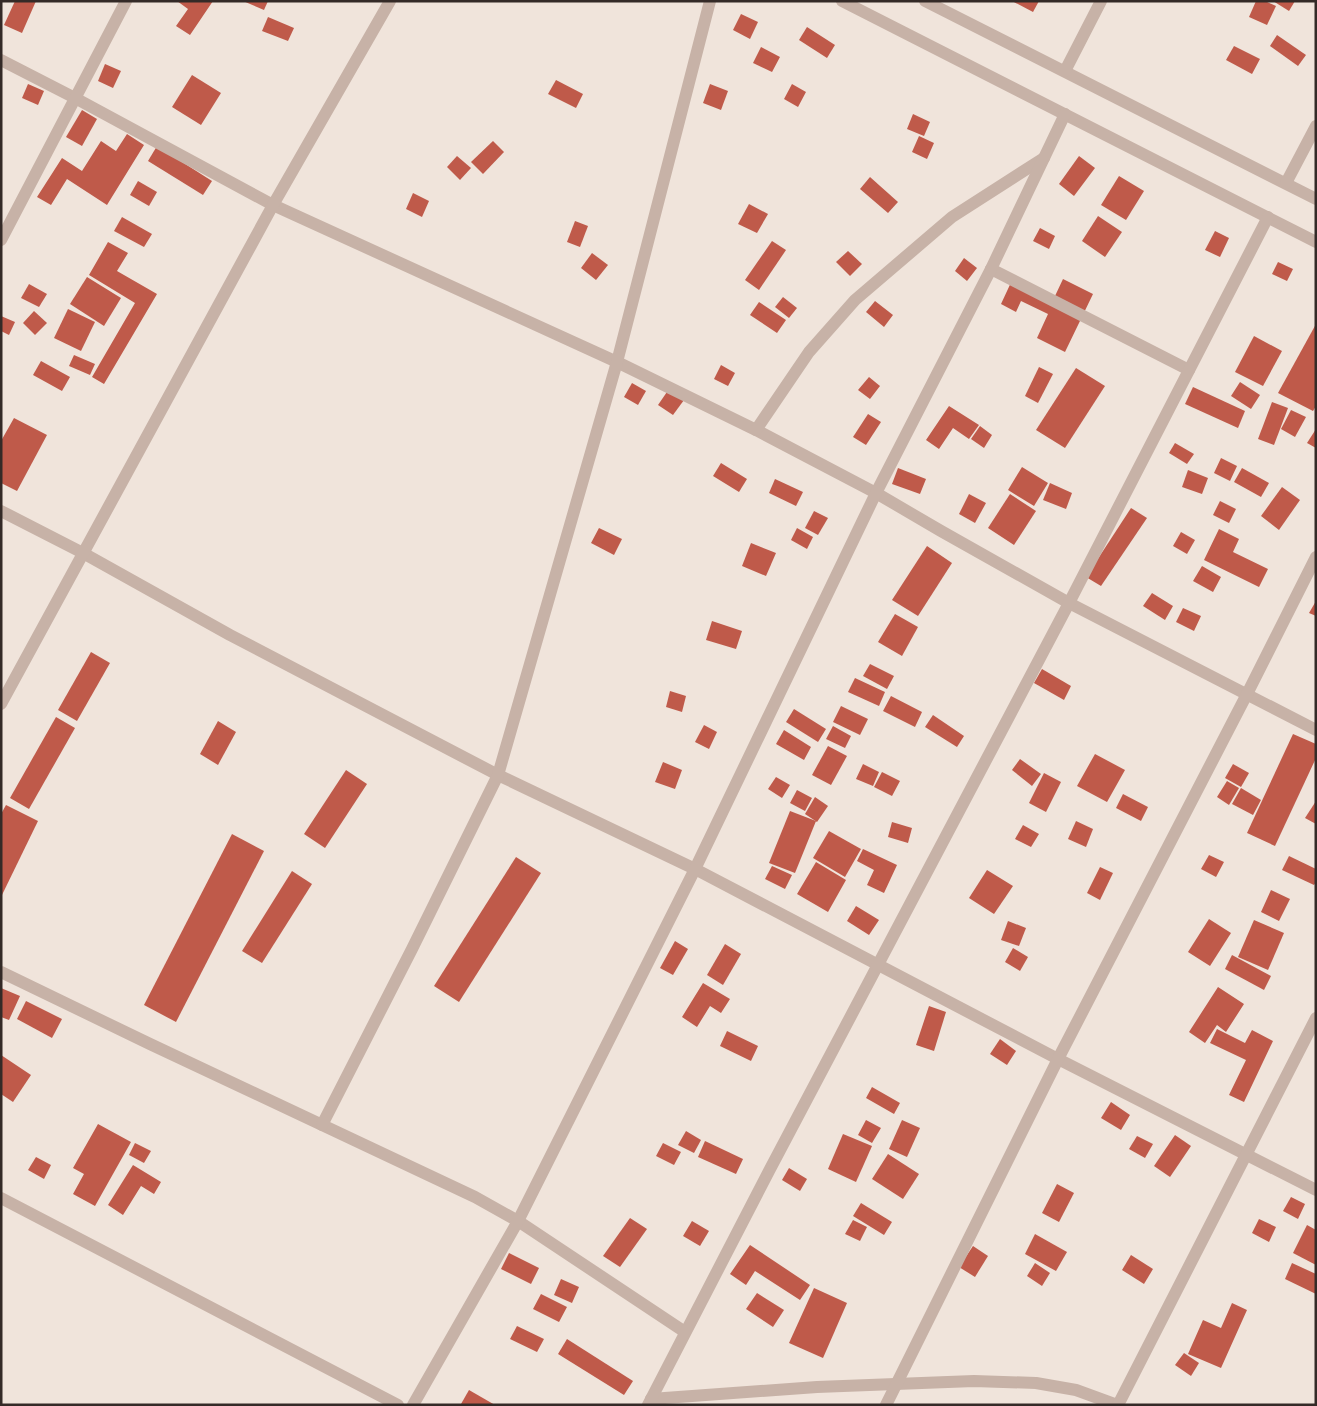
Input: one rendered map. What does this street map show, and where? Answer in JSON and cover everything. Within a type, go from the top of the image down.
[{"type":"street","points":[[1,240],[126,1]]},
{"type":"street","points":[[1,704],[273,205],[390,1]]},
{"type":"street","points":[[322,1125],[498,775],[617,362],[710,1]]},
{"type":"street","points":[[842,1],[1316,242]]},
{"type":"street","points":[[925,1],[1316,199]]},
{"type":"street","points":[[1065,71],[1100,1]]},
{"type":"street","points":[[1,60],[273,205],[617,362],[756,430],[876,493],[1069,603],[1316,730]]},
{"type":"street","points":[[413,1405],[518,1221],[695,869],[876,493],[990,269],[1065,114]]},
{"type":"street","points":[[1286,183],[1316,126]]},
{"type":"street","points":[[756,430],[808,352],[855,300],[952,217],[1044,158]]},
{"type":"street","points":[[649,1402],[1069,603],[1268,217]]},
{"type":"street","points":[[990,269],[1189,370]]},
{"type":"street","points":[[1,512],[83,553],[230,634],[498,775],[695,869],[1058,1059],[1316,1190]]},
{"type":"street","points":[[886,1405],[1058,1059],[1316,557]]},
{"type":"street","points":[[1,972],[475,1196],[518,1221],[685,1332]]},
{"type":"street","points":[[649,1402],[808,1388],[974,1381],[1036,1383],[1076,1390],[1118,1405],[1316,1018]]},
{"type":"street","points":[[1,1198],[398,1405]]},
{"type":"building","points":[[15,1],[36,1],[22,33],[4,25]]},
{"type":"building","points":[[177,1],[213,1],[190,35],[176,26],[188,9]]},
{"type":"building","points":[[243,1],[268,1],[264,10]]},
{"type":"building","points":[[1012,1],[1039,1],[1033,12]]},
{"type":"building","points":[[1256,1],[1265,1],[1276,6],[1267,25],[1249,17]]},
{"type":"building","points":[[1273,1],[1295,1],[1289,11]]},
{"type":"building","points":[[741,14],[758,22],[750,39],[733,30]]},
{"type":"building","points":[[268,17],[294,28],[288,41],[262,31]]},
{"type":"building","points":[[807,27],[835,45],[827,58],[799,40]]},
{"type":"building","points":[[1277,35],[1306,55],[1298,66],[1270,46]]},
{"type":"building","points":[[1234,46],[1260,59],[1252,74],[1226,60]]},
{"type":"building","points":[[761,47],[780,57],[772,72],[753,63]]},
{"type":"building","points":[[105,64],[121,71],[113,88],[98,81]]},
{"type":"building","points":[[192,75],[221,93],[201,125],[172,107]]},
{"type":"building","points":[[556,80],[583,94],[576,108],[548,94]]},
{"type":"building","points":[[28,84],[44,91],[38,105],[22,98]]},
{"type":"building","points":[[710,84],[728,91],[721,110],[703,103]]},
{"type":"building","points":[[792,84],[806,92],[798,107],[784,99]]},
{"type":"building","points":[[82,110],[97,119],[82,146],[66,137]]},
{"type":"building","points":[[913,114],[930,122],[924,136],[907,129]]},
{"type":"building","points":[[127,134],[144,145],[107,205],[67,179],[51,205],[37,197],[62,158],[82,171],[101,141],[116,151]]},
{"type":"building","points":[[919,136],[934,143],[927,159],[912,152]]},
{"type":"building","points":[[493,141],[504,152],[483,174],[471,162]]},
{"type":"building","points":[[157,146],[212,181],[203,195],[148,161]]},
{"type":"building","points":[[457,156],[471,168],[460,180],[447,167]]},
{"type":"building","points":[[1079,156],[1095,168],[1074,196],[1059,184]]},
{"type":"building","points":[[1119,176],[1144,191],[1126,220],[1101,205]]},
{"type":"building","points":[[870,177],[898,202],[888,213],[860,189]]},
{"type":"building","points":[[138,181],[157,192],[149,206],[130,195]]},
{"type":"building","points":[[413,193],[429,201],[422,217],[406,209]]},
{"type":"building","points":[[749,204],[768,214],[757,233],[738,224]]},
{"type":"building","points":[[1098,216],[1122,232],[1105,257],[1082,241]]},
{"type":"building","points":[[122,217],[152,234],[144,247],[114,231]]},
{"type":"building","points":[[575,221],[588,226],[580,247],[567,242]]},
{"type":"building","points":[[1040,228],[1055,236],[1049,249],[1033,241]]},
{"type":"building","points":[[1215,231],[1229,238],[1220,257],[1205,250]]},
{"type":"building","points":[[772,241],[786,250],[759,290],[745,280]]},
{"type":"building","points":[[108,242],[128,253],[117,271],[157,294],[104,384],[92,377],[135,303],[89,275]]},
{"type":"building","points":[[848,251],[862,264],[850,276],[836,262]]},
{"type":"building","points":[[592,253],[608,265],[596,280],[581,268]]},
{"type":"building","points":[[964,258],[977,268],[967,281],[955,271]]},
{"type":"building","points":[[1278,262],[1293,269],[1287,281],[1272,274]]},
{"type":"building","points":[[1014,276],[1055,296],[1063,279],[1093,294],[1065,352],[1037,338],[1048,314],[1021,301],[1016,312],[1001,304]]},
{"type":"building","points":[[87,277],[121,298],[104,326],[70,304]]},
{"type":"building","points":[[29,284],[47,294],[39,307],[21,298]]},
{"type":"building","points":[[783,297],[797,308],[789,318],[775,307]]},
{"type":"building","points":[[875,301],[893,315],[884,327],[866,312]]},
{"type":"building","points":[[759,302],[786,320],[777,333],[750,315]]},
{"type":"building","points":[[68,309],[95,322],[81,351],[54,338]]},
{"type":"building","points":[[34,311],[47,323],[35,335],[23,323]]},
{"type":"building","points":[[1,316],[15,322],[9,335],[1,331]]},
{"type":"building","points":[[1316,324],[1316,406],[1313,411],[1278,393]]},
{"type":"building","points":[[1254,336],[1282,351],[1263,386],[1235,372]]},
{"type":"building","points":[[74,355],[95,364],[90,375],[69,366]]},
{"type":"building","points":[[41,361],[70,377],[62,391],[33,375]]},
{"type":"building","points":[[721,365],[735,373],[728,386],[714,379]]},
{"type":"building","points":[[1039,367],[1053,374],[1038,403],[1025,396]]},
{"type":"building","points":[[1076,368],[1105,386],[1065,448],[1036,430]]},
{"type":"building","points":[[869,377],[880,386],[870,399],[858,390]]},
{"type":"building","points":[[1240,382],[1260,395],[1251,409],[1231,396]]},
{"type":"building","points":[[632,383],[646,391],[638,405],[624,397]]},
{"type":"building","points":[[1193,387],[1245,411],[1238,428],[1185,404]]},
{"type":"building","points":[[669,389],[684,400],[673,415],[658,405]]},
{"type":"building","points":[[1272,402],[1288,408],[1274,445],[1258,439]]},
{"type":"building","points":[[949,406],[979,425],[969,439],[953,428],[939,449],[926,440]]},
{"type":"building","points":[[1291,410],[1306,417],[1295,437],[1281,429]]},
{"type":"building","points":[[868,414],[881,422],[866,445],[853,437]]},
{"type":"building","points":[[14,418],[47,435],[17,491],[1,483],[1,441]]},
{"type":"building","points":[[980,426],[992,435],[984,448],[971,439]]},
{"type":"building","points":[[1316,429],[1316,448],[1307,443]]},
{"type":"building","points":[[1175,443],[1194,454],[1187,464],[1169,453]]},
{"type":"building","points":[[1221,458],[1237,466],[1230,481],[1214,473]]},
{"type":"building","points":[[721,463],[747,479],[739,492],[713,476]]},
{"type":"building","points":[[1022,467],[1048,483],[1034,506],[1008,490]]},
{"type":"building","points":[[898,468],[926,479],[920,494],[892,484]]},
{"type":"building","points":[[1242,468],[1269,483],[1261,497],[1234,482]]},
{"type":"building","points":[[1188,470],[1208,478],[1202,494],[1182,487]]},
{"type":"building","points":[[775,479],[803,492],[796,506],[769,493]]},
{"type":"building","points":[[1050,483],[1072,493],[1066,509],[1043,500]]},
{"type":"building","points":[[1282,487],[1300,500],[1279,530],[1261,516]]},
{"type":"building","points":[[969,494],[986,503],[975,523],[959,514]]},
{"type":"building","points":[[1010,494],[1036,511],[1014,545],[988,528]]},
{"type":"building","points":[[1220,501],[1236,509],[1229,523],[1213,515]]},
{"type":"building","points":[[1131,508],[1147,518],[1101,586],[1086,577]]},
{"type":"building","points":[[814,511],[828,518],[818,535],[805,528]]},
{"type":"building","points":[[599,528],[622,539],[614,555],[591,543]]},
{"type":"building","points":[[797,528],[813,537],[807,549],[791,540]]},
{"type":"building","points":[[1219,529],[1239,539],[1233,552],[1268,569],[1259,587],[1204,560]]},
{"type":"building","points":[[1181,532],[1195,540],[1187,554],[1173,546]]},
{"type":"building","points":[[751,543],[776,553],[766,576],[742,566]]},
{"type":"building","points":[[927,546],[952,563],[918,616],[892,600]]},
{"type":"building","points":[[1202,566],[1221,577],[1213,592],[1193,581]]},
{"type":"building","points":[[1152,593],[1173,606],[1165,620],[1143,606]]},
{"type":"building","points":[[1316,601],[1316,616],[1309,613]]},
{"type":"building","points":[[1183,608],[1201,616],[1194,631],[1176,622]]},
{"type":"building","points":[[895,614],[918,627],[902,656],[878,642]]},
{"type":"building","points":[[712,621],[742,631],[736,649],[706,640]]},
{"type":"building","points":[[91,652],[110,663],[77,721],[58,710]]},
{"type":"building","points":[[870,664],[894,676],[887,689],[863,676]]},
{"type":"building","points":[[1042,669],[1071,686],[1064,700],[1034,683]]},
{"type":"building","points":[[855,678],[885,692],[879,706],[848,692]]},
{"type":"building","points":[[670,691],[686,696],[682,712],[666,707]]},
{"type":"building","points":[[891,696],[922,712],[915,727],[883,711]]},
{"type":"building","points":[[841,706],[868,719],[860,735],[833,722]]},
{"type":"building","points":[[794,709],[826,729],[818,742],[786,722]]},
{"type":"building","points":[[933,715],[964,736],[957,747],[925,727]]},
{"type":"building","points":[[56,717],[75,728],[29,809],[10,798]]},
{"type":"building","points":[[218,721],[236,732],[218,765],[200,754]]},
{"type":"building","points":[[704,725],[717,732],[709,749],[695,742]]},
{"type":"building","points":[[833,726],[851,736],[845,748],[826,739]]},
{"type":"building","points":[[784,730],[811,747],[804,760],[776,744]]},
{"type":"building","points":[[1293,734],[1316,744],[1316,758],[1275,846],[1247,833]]},
{"type":"building","points":[[828,746],[847,756],[831,785],[812,775]]},
{"type":"building","points":[[1095,754],[1125,770],[1107,802],[1077,786]]},
{"type":"building","points":[[1020,759],[1041,774],[1032,786],[1012,770]]},
{"type":"building","points":[[663,762],[682,770],[675,789],[655,782]]},
{"type":"building","points":[[863,764],[879,772],[873,786],[856,779]]},
{"type":"building","points":[[1233,764],[1249,773],[1241,787],[1225,778]]},
{"type":"building","points":[[346,770],[367,784],[325,848],[304,834]]},
{"type":"building","points":[[882,772],[900,781],[892,796],[874,787]]},
{"type":"building","points":[[1044,773],[1061,782],[1046,812],[1029,803]]},
{"type":"building","points":[[776,777],[790,785],[782,798],[768,789]]},
{"type":"building","points":[[1227,781],[1239,788],[1229,805],[1217,797]]},
{"type":"building","points":[[1241,788],[1261,800],[1253,815],[1232,804]]},
{"type":"building","points":[[797,790],[812,798],[805,811],[790,803]]},
{"type":"building","points":[[1123,794],[1148,807],[1141,821],[1116,808]]},
{"type":"building","points":[[815,797],[828,806],[817,822],[805,814]]},
{"type":"building","points":[[1316,801],[1316,824],[1305,818]]},
{"type":"building","points":[[6,805],[38,821],[1,897],[1,814]]},
{"type":"building","points":[[790,811],[816,821],[795,873],[769,863]]},
{"type":"building","points":[[1076,821],[1093,829],[1086,847],[1068,839]]},
{"type":"building","points":[[892,822],[912,828],[908,843],[888,837]]},
{"type":"building","points":[[1023,825],[1039,834],[1031,847],[1015,839]]},
{"type":"building","points":[[829,831],[861,849],[845,877],[813,858]]},
{"type":"building","points":[[232,834],[264,851],[176,1022],[144,1005]]},
{"type":"building","points":[[863,849],[897,865],[884,893],[867,885],[874,870],[857,861]]},
{"type":"building","points":[[1209,855],[1224,862],[1216,877],[1201,869]]},
{"type":"building","points":[[1289,856],[1316,869],[1316,882],[1314,885],[1282,870]]},
{"type":"building","points":[[516,857],[541,873],[459,1002],[434,986]]},
{"type":"building","points":[[816,862],[846,880],[828,912],[797,894]]},
{"type":"building","points":[[772,866],[792,875],[785,889],[765,879]]},
{"type":"building","points":[[1100,867],[1113,873],[1100,900],[1087,893]]},
{"type":"building","points":[[987,870],[1013,886],[994,914],[969,898]]},
{"type":"building","points":[[292,871],[312,884],[262,963],[242,951]]},
{"type":"building","points":[[1271,890],[1290,899],[1279,921],[1261,912]]},
{"type":"building","points":[[856,906],[879,920],[869,935],[847,921]]},
{"type":"building","points":[[1209,919],[1231,933],[1210,966],[1188,952]]},
{"type":"building","points":[[1254,920],[1284,933],[1268,970],[1238,957]]},
{"type":"building","points":[[1008,921],[1026,928],[1019,946],[1001,940]]},
{"type":"building","points":[[675,941],[688,949],[673,975],[660,968]]},
{"type":"building","points":[[725,944],[741,954],[723,985],[707,975]]},
{"type":"building","points":[[1013,948],[1028,957],[1020,971],[1005,962]]},
{"type":"building","points":[[1232,955],[1271,976],[1264,990],[1225,969]]},
{"type":"building","points":[[703,983],[730,999],[721,1013],[710,1006],[697,1027],[682,1017]]},
{"type":"building","points":[[1218,987],[1244,1004],[1226,1032],[1217,1025],[1205,1043],[1189,1032]]},
{"type":"building","points":[[1,988],[20,996],[9,1020],[1,1017]]},
{"type":"building","points":[[26,1001],[62,1019],[52,1038],[17,1019]]},
{"type":"building","points":[[929,1006],[946,1012],[934,1051],[916,1045]]},
{"type":"building","points":[[1217,1029],[1245,1043],[1252,1030],[1273,1041],[1244,1102],[1229,1095],[1246,1060],[1210,1043]]},
{"type":"building","points":[[727,1031],[758,1046],[751,1061],[720,1046]]},
{"type":"building","points":[[1000,1039],[1016,1051],[1007,1065],[990,1054]]},
{"type":"building","points":[[1,1055],[31,1075],[13,1102],[1,1094]]},
{"type":"building","points":[[872,1087],[900,1103],[894,1114],[866,1098]]},
{"type":"building","points":[[1111,1102],[1130,1115],[1121,1130],[1101,1118]]},
{"type":"building","points":[[866,1120],[881,1128],[872,1143],[858,1135]]},
{"type":"building","points":[[902,1120],[920,1128],[907,1157],[889,1149]]},
{"type":"building","points":[[98,1124],[131,1142],[95,1206],[73,1194],[84,1174],[73,1168]]},
{"type":"building","points":[[686,1131],[701,1140],[694,1153],[678,1145]]},
{"type":"building","points":[[843,1134],[872,1146],[856,1182],[828,1169]]},
{"type":"building","points":[[1175,1135],[1191,1146],[1170,1177],[1154,1166]]},
{"type":"building","points":[[1137,1136],[1153,1144],[1145,1158],[1129,1149]]},
{"type":"building","points":[[705,1141],[743,1159],[736,1174],[698,1157]]},
{"type":"building","points":[[135,1143],[151,1151],[144,1163],[129,1155]]},
{"type":"building","points":[[663,1143],[681,1152],[674,1165],[656,1156]]},
{"type":"building","points":[[888,1154],[919,1174],[903,1199],[872,1179]]},
{"type":"building","points":[[36,1157],[51,1165],[44,1179],[28,1170]]},
{"type":"building","points":[[133,1165],[161,1182],[154,1194],[141,1186],[123,1215],[108,1205]]},
{"type":"building","points":[[789,1168],[807,1179],[800,1191],[782,1180]]},
{"type":"building","points":[[1057,1184],[1074,1193],[1059,1222],[1042,1213]]},
{"type":"building","points":[[1291,1197],[1305,1204],[1298,1219],[1283,1211]]},
{"type":"building","points":[[861,1203],[892,1222],[884,1235],[853,1216]]},
{"type":"building","points":[[630,1218],[647,1229],[620,1267],[603,1256]]},
{"type":"building","points":[[1259,1219],[1276,1227],[1269,1242],[1252,1233]]},
{"type":"building","points":[[853,1220],[867,1227],[860,1241],[845,1234]]},
{"type":"building","points":[[692,1221],[709,1231],[700,1246],[683,1236]]},
{"type":"building","points":[[1307,1225],[1316,1230],[1316,1265],[1293,1253]]},
{"type":"building","points":[[1035,1234],[1067,1252],[1056,1271],[1025,1254]]},
{"type":"building","points":[[750,1245],[810,1285],[800,1300],[755,1271],[746,1285],[730,1274]]},
{"type":"building","points":[[973,1246],[988,1256],[975,1277],[959,1267]]},
{"type":"building","points":[[509,1253],[539,1268],[531,1284],[501,1269]]},
{"type":"building","points":[[1131,1255],[1153,1269],[1144,1284],[1122,1270]]},
{"type":"building","points":[[1035,1263],[1050,1273],[1042,1286],[1027,1276]]},
{"type":"building","points":[[1292,1263],[1316,1274],[1316,1294],[1285,1279]]},
{"type":"building","points":[[561,1279],[579,1287],[572,1303],[554,1295]]},
{"type":"building","points":[[814,1288],[847,1303],[823,1358],[789,1343]]},
{"type":"building","points":[[757,1293],[784,1310],[773,1327],[746,1309]]},
{"type":"building","points":[[541,1294],[567,1307],[559,1322],[533,1309]]},
{"type":"building","points":[[1232,1303],[1247,1310],[1221,1368],[1188,1354],[1203,1320],[1221,1328]]},
{"type":"building","points":[[517,1326],[544,1339],[537,1352],[510,1339]]},
{"type":"building","points":[[567,1339],[633,1381],[624,1395],[558,1354]]},
{"type":"building","points":[[1184,1353],[1199,1363],[1191,1376],[1175,1365]]},
{"type":"building","points":[[469,1390],[495,1405],[461,1404]]}]
